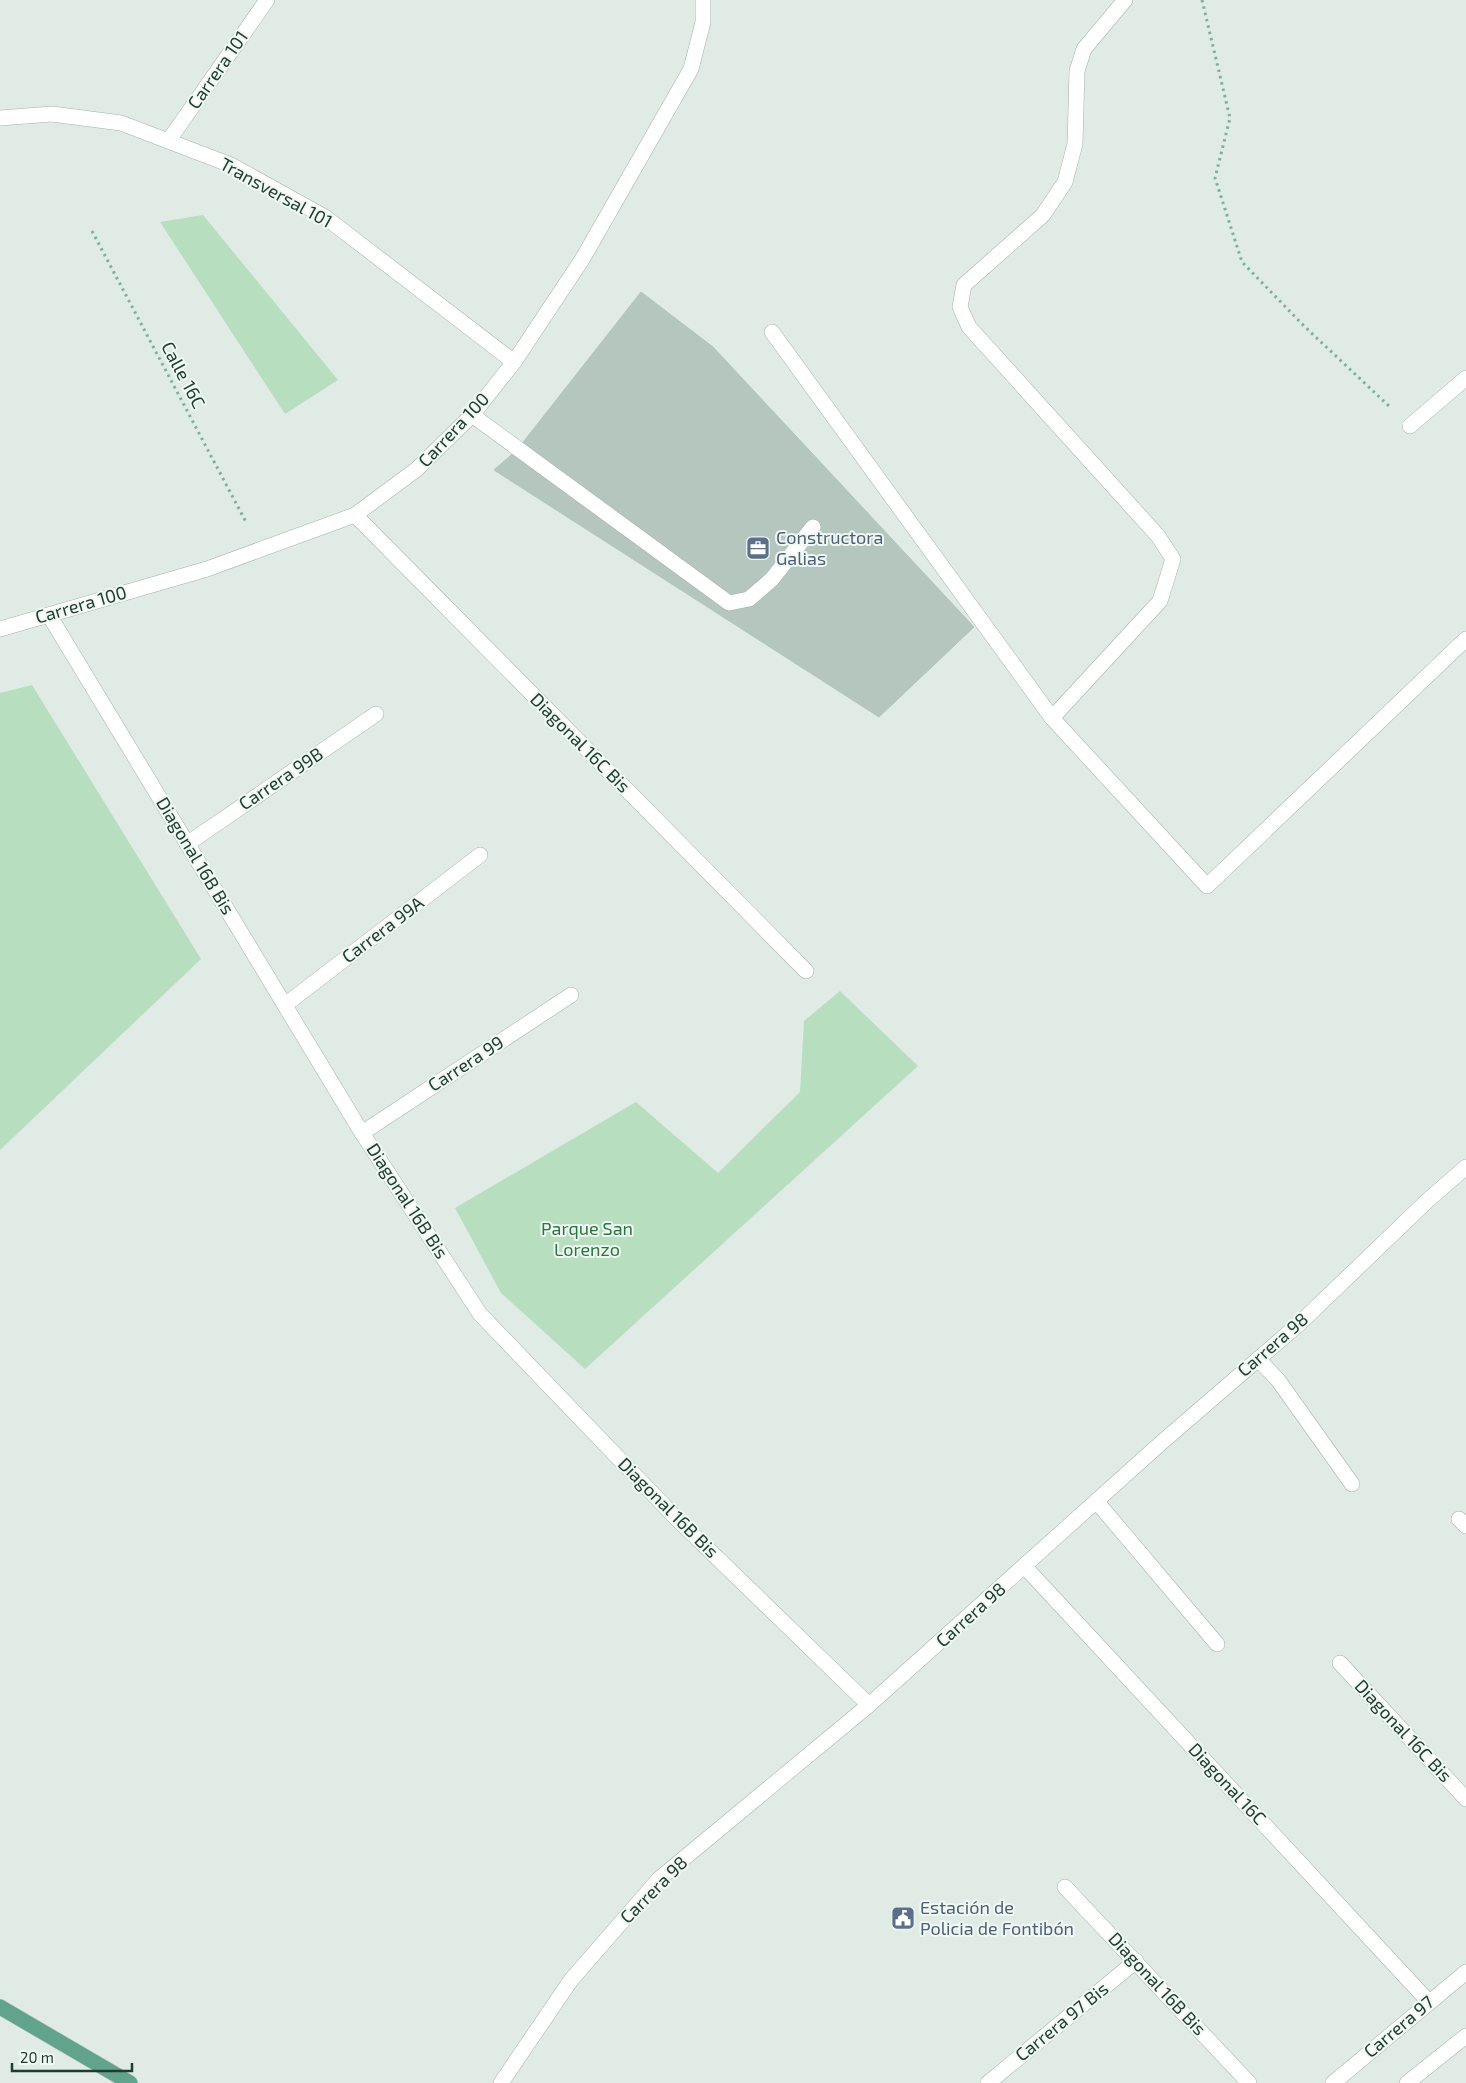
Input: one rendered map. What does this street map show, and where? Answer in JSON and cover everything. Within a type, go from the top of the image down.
[{"type":"main road","points":[[0,2007],[130,2083]]},
{"type":"street","name":"Carrera 101","points":[[169,140],[267,0]]},
{"type":"street","name":"Carrera 100","points":[[0,629],[207,569],[355,516],[417,469],[472,415],[514,362],[582,258],[691,69],[703,22],[703,0]]},
{"type":"street","points":[[1052,718],[1160,601],[1173,559],[1158,536],[969,327],[960,307],[964,285],[1042,215],[1065,182],[1075,144],[1077,71],[1079,64],[1084,49],[1125,0]]},
{"type":"street","name":"Transversal 101","points":[[0,118],[52,114],[120,123],[231,165],[325,217],[514,362]]},
{"type":"street","points":[[772,332],[1052,718],[1208,886],[1466,639]]},
{"type":"street","points":[[1410,426],[1466,378]]},
{"type":"street","points":[[472,415],[729,603],[750,599],[772,579],[813,528]]},
{"type":"street","name":"Diagonal 16C Bis","points":[[355,516],[806,971]]},
{"type":"street","name":"Diagonal 16B Bis","points":[[49,615],[362,1133],[480,1314],[676,1518],[869,1705]]},
{"type":"street","name":"Carrera 99B","points":[[187,844],[376,714]]},
{"type":"street","name":"Carrera 99A","points":[[285,1004],[480,856]]},
{"type":"street","name":"Carrera 99","points":[[362,1133],[570,995]]},
{"type":"street","name":"Carrera 98","points":[[501,2083],[571,1980],[659,1879],[869,1705],[1258,1358],[1300,1323],[1427,1201],[1466,1167]]},
{"type":"street","points":[[1258,1358],[1278,1380],[1352,1484]]},
{"type":"street","points":[[1097,1502],[1218,1644]]},
{"type":"street","name":"Diagonal 16C","points":[[1025,1567],[1429,2002]]},
{"type":"street","name":"Diagonal 16C Bis","points":[[1340,1663],[1466,1799]]},
{"type":"street","name":"Diagonal 16B Bis","points":[[1065,1887],[1249,2083]]},
{"type":"street","name":"Carrera 97 Bis","points":[[988,2083],[1136,1961]]},
{"type":"street","name":"Carrera 97","points":[[1333,2083],[1466,1972]]},
{"type":"street","points":[[1407,2083],[1466,2036]]},
{"type":"path","points":[[1202,0],[1230,118],[1215,178],[1242,262],[1304,326],[1410,426]]},
{"type":"path","name":"Calle 16C","points":[[92,231],[251,531]]},
{"type":"green space","points":[[203,215],[338,380],[285,414],[160,222]]},
{"type":"green space","points":[[32,685],[201,959],[0,1150],[0,693]]},
{"type":"green space","name":"Parque San Lorenzo","points":[[840,991],[918,1066],[585,1369],[501,1293],[455,1208],[636,1102],[718,1173],[800,1092],[804,1021]]},
{"type":"building","name":"Constructora Galias","points":[[641,292],[713,347],[974,627],[879,717],[494,470],[517,450]]},
{"type":"place","name":"Constructora Galias","points":[[758,548]]},
{"type":"place","name":"Estación de Policia de Fontibón","points":[[903,1918]]}]
